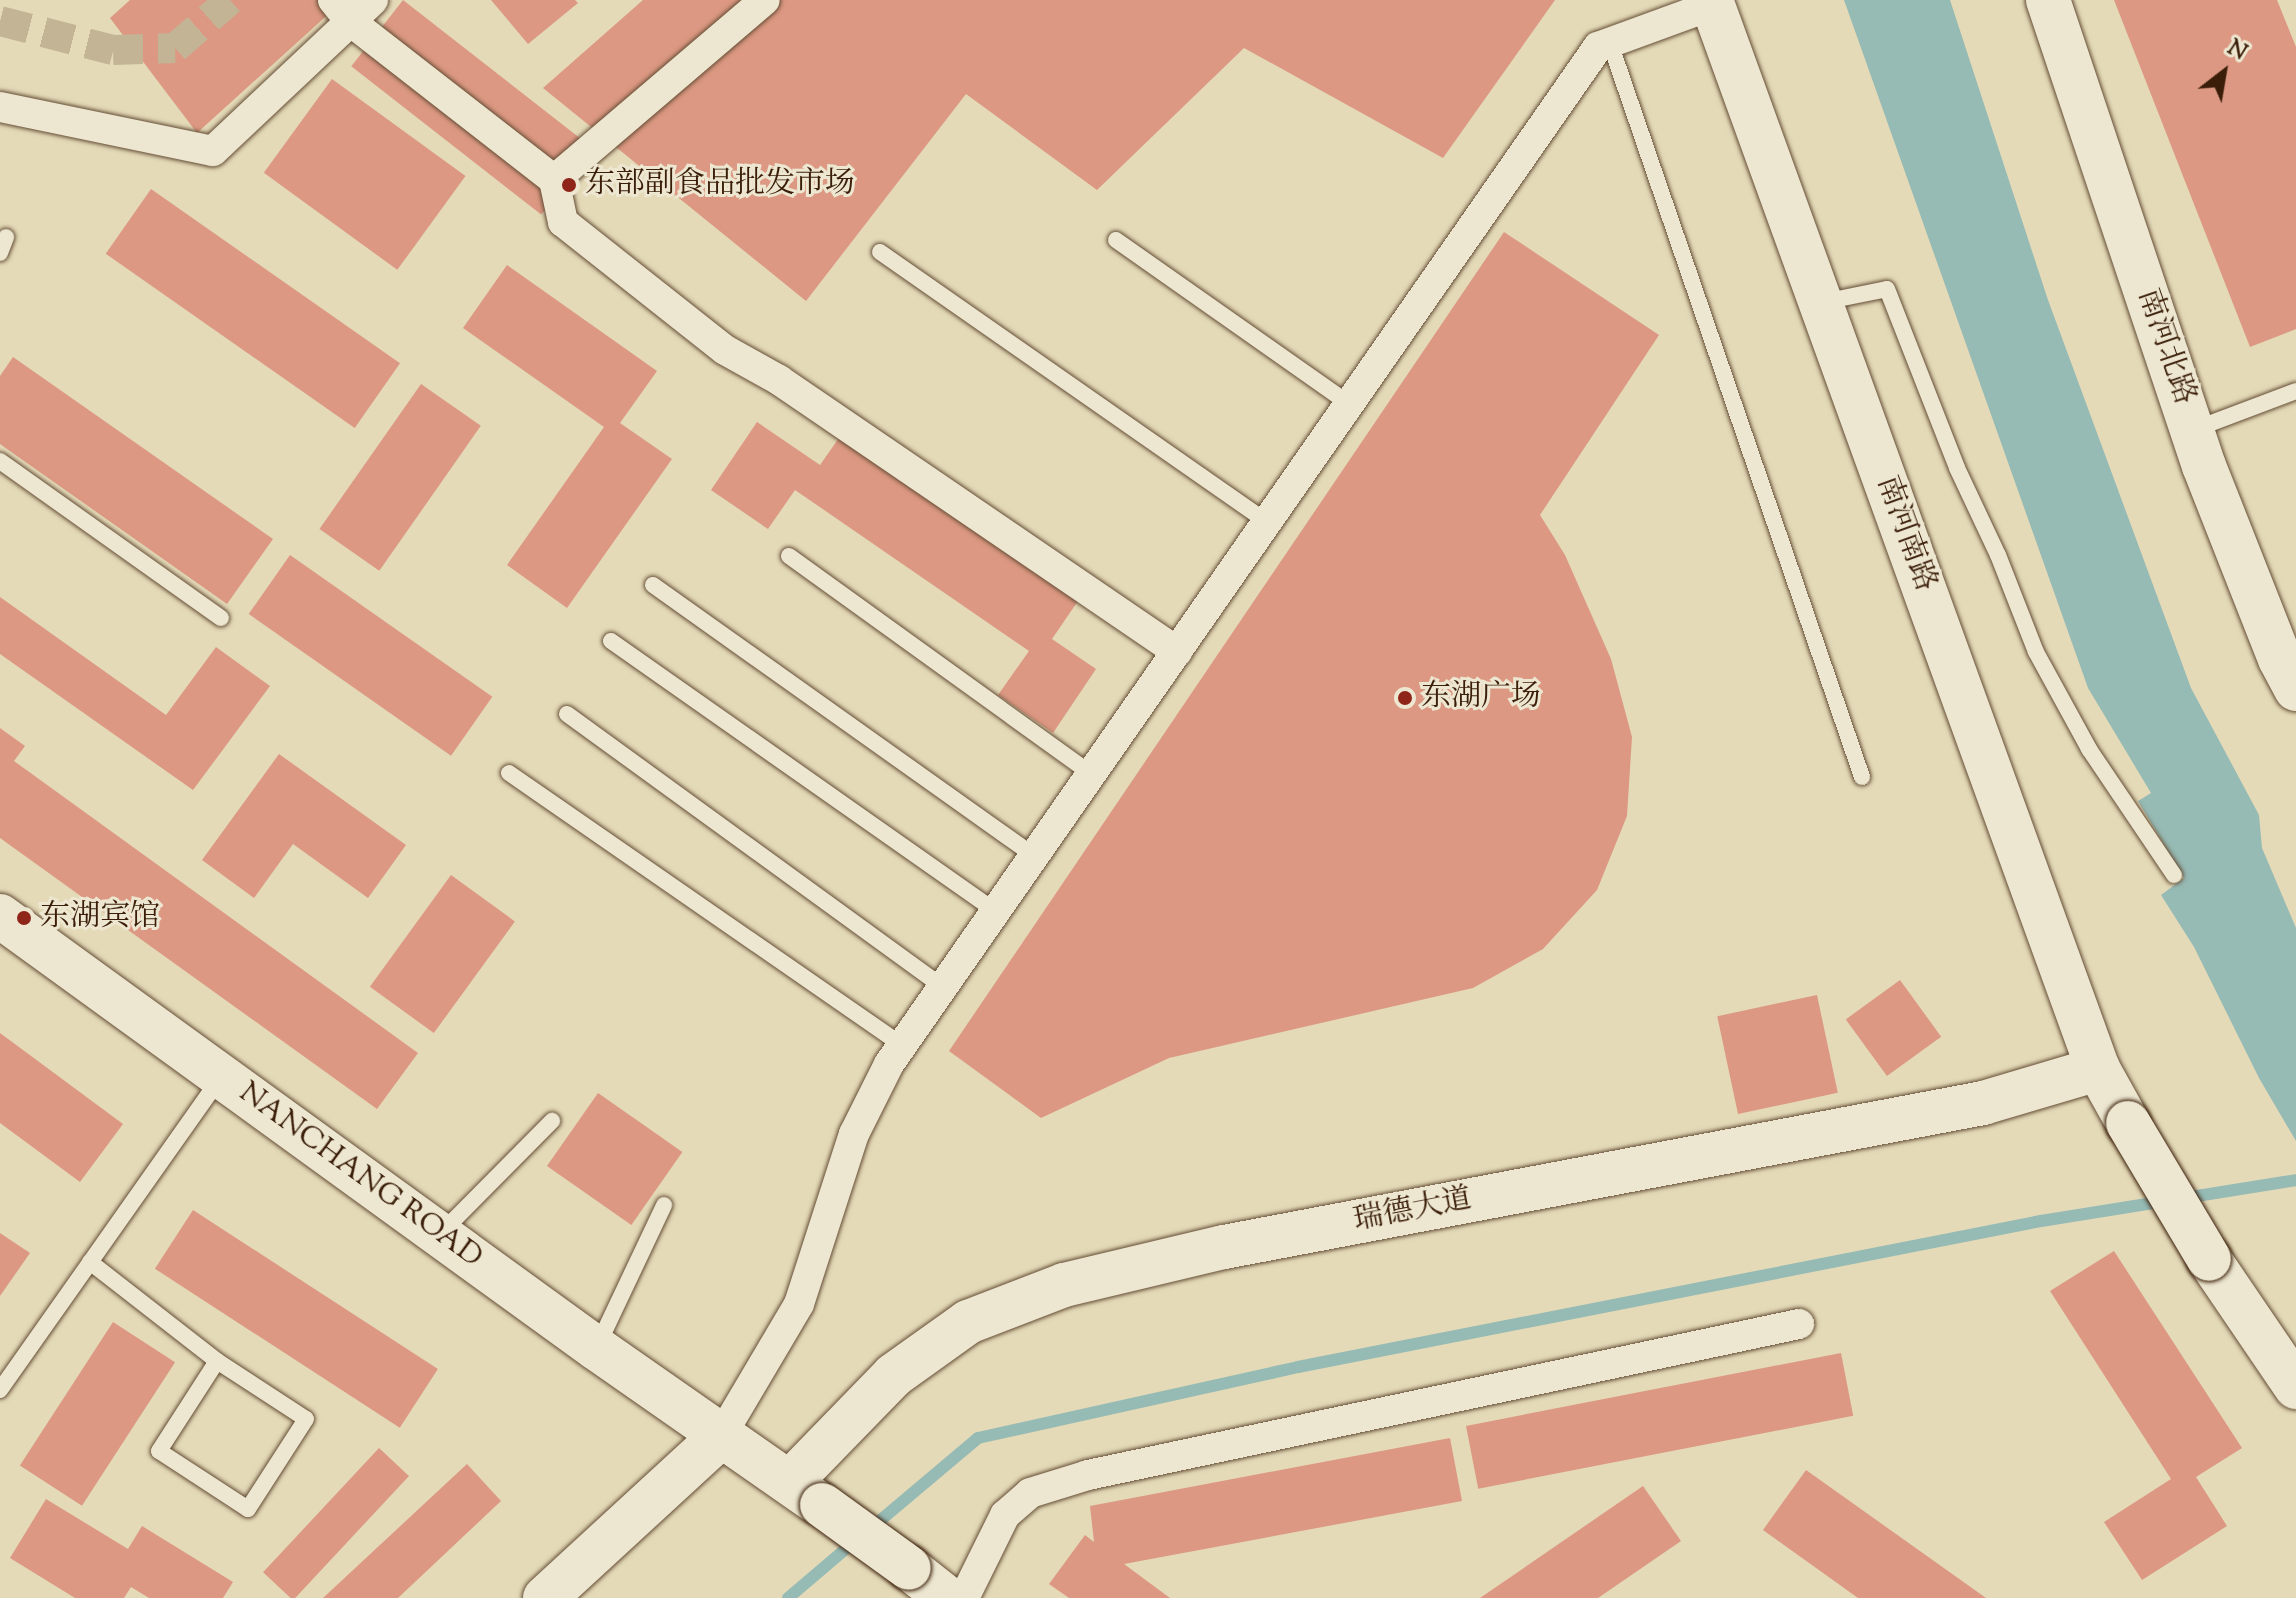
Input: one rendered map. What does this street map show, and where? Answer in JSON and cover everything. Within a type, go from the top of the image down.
[{"type":"street","points":[[0,107],[213,151],[342,10],[373,0]]},
{"type":"street","points":[[554,180],[765,0]]},
{"type":"street","name":"南河北路","points":[[2048,0],[2193,430],[2280,659],[2296,689]]},
{"type":"street","points":[[545,1598],[721,1436],[799,1304],[854,1134],[896,1055],[1598,47],[1712,3]]},
{"type":"street","name":"南河南路","points":[[1712,3],[2098,1069],[2209,1259],[2296,1387]]},
{"type":"street","points":[[342,10],[554,180],[563,222],[725,350],[779,380],[1177,652]]},
{"type":"street","name":"NANCHANG ROAD","points":[[0,916],[947,1598]]},
{"type":"street","name":"瑞德大道","points":[[806,1494],[894,1375],[968,1322],[1064,1285],[1224,1247],[1983,1103],[2098,1069]]},
{"type":"street","points":[[964,1598],[1005,1515],[1030,1493],[1088,1475],[1799,1324]]},
{"type":"lane","points":[[1610,43],[1862,777]]},
{"type":"lane","points":[[1116,240],[1349,404]]},
{"type":"lane","points":[[880,252],[1267,522]]},
{"type":"lane","points":[[1821,302],[1887,289],[1957,468],[1998,555],[2036,652],[2089,749],[2174,875]]},
{"type":"lane","points":[[2193,430],[2296,391]]},
{"type":"lane","points":[[0,461],[221,618]]},
{"type":"lane","points":[[789,556],[1091,774]]},
{"type":"lane","points":[[653,585],[1034,856]]},
{"type":"lane","points":[[611,641],[996,912]]},
{"type":"lane","points":[[567,714],[943,987]]},
{"type":"lane","points":[[509,773],[896,1055]]},
{"type":"lane","points":[[0,1390],[222,1076]]},
{"type":"lane","points":[[440,1234],[552,1121]]},
{"type":"lane","points":[[596,1348],[664,1205]]},
{"type":"lane","points":[[90,1262],[217,1361],[306,1419],[248,1509],[159,1451],[217,1361]]},
{"type":"water","points":[[1844,0],[1950,0],[2048,300],[2191,688],[2259,815],[2262,848],[2296,928],[2296,1141],[2259,1078],[2194,947],[2161,895],[2184,878],[2138,801],[2151,793],[2088,688]]},
{"type":"building","points":[[130,0],[344,0],[197,133],[110,18]]},
{"type":"building","points":[[403,0],[593,148],[541,215],[351,66]]},
{"type":"building","points":[[491,0],[575,0],[578,3],[528,44]]},
{"type":"building","points":[[643,0],[1555,0],[1443,158],[1244,48],[1097,190],[966,94],[806,301],[543,88]]},
{"type":"building","points":[[2114,0],[2277,0],[2296,47],[2296,329],[2250,347]]},
{"type":"building","points":[[332,79],[465,176],[397,270],[264,173]]},
{"type":"building","points":[[151,189],[400,363],[355,428],[106,254]]},
{"type":"building","name":"东湖广场","points":[[1504,232],[1659,335],[1540,515],[1565,555],[1611,659],[1632,737],[1627,816],[1597,890],[1543,949],[1473,988],[1169,1058],[1041,1118],[949,1051]]},
{"type":"building","points":[[507,265],[657,371],[620,423],[672,459],[567,608],[507,565],[604,427],[463,328]]},
{"type":"building","points":[[13,357],[273,539],[227,604],[0,444],[0,376]]},
{"type":"building","points":[[421,384],[481,426],[379,571],[319,529]]},
{"type":"building","points":[[757,422],[820,465],[841,435],[1080,598],[1052,639],[1096,669],[1053,733],[998,695],[1029,651],[795,490],[768,529],[711,490]]},
{"type":"building","points":[[290,555],[492,697],[451,756],[249,614]]},
{"type":"building","points":[[0,597],[166,715],[216,647],[270,686],[193,790],[0,654]]},
{"type":"building","points":[[0,728],[25,746],[14,761],[418,1053],[377,1109],[0,838]]},
{"type":"building","points":[[279,754],[406,845],[368,898],[293,844],[254,898],[202,860]]},
{"type":"building","points":[[451,875],[515,921],[434,1033],[370,987]]},
{"type":"building","points":[[1900,980],[1941,1037],[1887,1076],[1846,1019]]},
{"type":"building","points":[[1817,995],[1838,1093],[1738,1114],[1717,1016]]},
{"type":"building","points":[[0,1033],[123,1124],[80,1182],[0,1123]]},
{"type":"building","points":[[598,1093],[682,1152],[631,1225],[547,1166]]},
{"type":"building","points":[[193,1210],[438,1369],[400,1428],[155,1269]]},
{"type":"building","points":[[0,1233],[30,1253],[0,1296]]},
{"type":"building","points":[[2114,1251],[2242,1448],[2196,1477],[2227,1526],[2142,1580],[2104,1522],[2171,1479],[2050,1291]]},
{"type":"building","points":[[113,1322],[175,1362],[82,1506],[20,1465]]},
{"type":"building","points":[[1841,1353],[1853,1416],[1478,1489],[1466,1426]]},
{"type":"building","points":[[1450,1438],[1462,1501],[1124,1564],[1170,1598],[1069,1598],[1049,1584],[1085,1535],[1094,1542],[1090,1506]]},
{"type":"building","points":[[379,1448],[409,1476],[295,1598],[291,1598],[263,1572]]},
{"type":"building","points":[[467,1464],[501,1501],[398,1598],[323,1598]]},
{"type":"building","points":[[1806,1470],[1986,1598],[1858,1598],[1763,1530]]},
{"type":"building","points":[[1643,1486],[1681,1541],[1598,1598],[1480,1598]]},
{"type":"building","points":[[46,1499],[128,1549],[142,1526],[233,1582],[223,1598],[149,1598],[131,1587],[124,1598],[75,1598],[10,1558]]},
{"type":"waterway","points":[[870,1529],[978,1438],[1298,1367],[2041,1221],[2296,1180]]},
{"type":"waterway","points":[[788,1598],[855,1541]]},
{"type":"tunnel","points":[[0,21],[113,50],[175,48],[230,0]]},
{"type":"place","name":"东部副食品批发市场","points":[[569,185]]},
{"type":"place","name":"东湖广场","points":[[1405,698]]},
{"type":"place","name":"东湖宾馆","points":[[24,918]]}]
